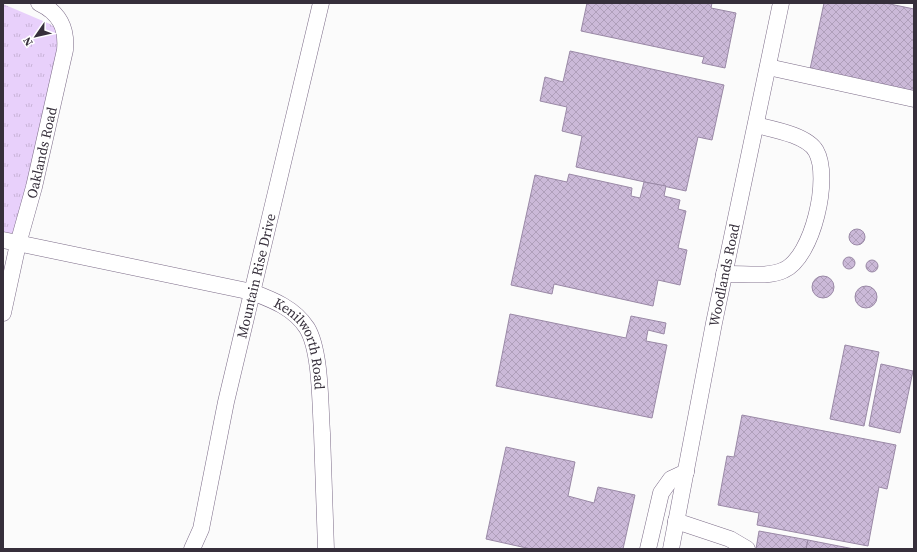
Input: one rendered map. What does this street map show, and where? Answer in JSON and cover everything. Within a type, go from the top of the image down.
[{"type":"street","name":"Oaklands Road","points":[[3,313],[10,242],[34,187],[65,50],[66,35],[63,25],[46,6],[39,3]]},
{"type":"street","name":"Mountain Rise Drive","points":[[192,549],[201,529],[226,402],[321,3]]},
{"type":"street","name":"Woodlands Road","points":[[671,549],[724,274],[782,3]]},
{"type":"street","points":[[768,67],[914,99]]},
{"type":"street","points":[[724,274],[772,273],[784,270],[793,265],[802,254],[816,219],[821,190],[821,165],[816,150],[806,141],[756,125]]},
{"type":"street","name":"Kenilworth Road","points":[[10,242],[252,292],[278,302],[297,314],[308,329],[315,349],[320,390],[326,549]]},
{"type":"street","points":[[648,549],[661,493],[670,479],[686,472]]},
{"type":"street","points":[[676,521],[730,539],[747,549]]},
{"type":"green space","points":[[3,4],[50,24],[58,30],[63,45],[14,233],[3,235]]},
{"type":"building","points":[[587,3],[712,3],[711,8],[736,13],[725,68],[702,63],[704,57],[581,31]]},
{"type":"building","points":[[824,3],[885,3],[914,9],[914,97],[809,74]]},
{"type":"building","points":[[570,51],[724,85],[712,140],[698,137],[686,191],[576,167],[582,136],[562,131],[567,107],[540,101],[545,77],[563,82]]},
{"type":"building","points":[[569,174],[632,188],[631,196],[640,198],[644,182],[666,186],[664,196],[680,200],[678,209],[686,211],[678,248],[687,250],[680,285],[658,280],[653,306],[554,284],[552,294],[511,285],[535,175],[567,182]]},
{"type":"building","points":[[854,229],[860,229],[865,234],[863,243],[860,245],[854,245],[849,240],[849,234]]},
{"type":"building","points":[[849,257],[853,259],[855,263],[853,267],[849,269],[845,267],[843,263],[845,259]]},
{"type":"building","points":[[870,260],[874,260],[878,266],[874,272],[870,272],[866,268],[866,264]]},
{"type":"building","points":[[823,276],[831,279],[834,287],[831,295],[823,298],[815,295],[812,287],[815,279]]},
{"type":"building","points":[[866,286],[874,289],[877,297],[874,305],[866,308],[858,305],[855,297],[858,289]]},
{"type":"building","points":[[510,314],[626,338],[631,316],[666,323],[664,334],[648,330],[646,341],[667,345],[652,418],[496,386]]},
{"type":"building","points":[[845,345],[879,352],[864,426],[830,419]]},
{"type":"building","points":[[881,364],[913,371],[900,433],[869,426]]},
{"type":"building","points":[[742,415],[896,445],[887,489],[879,487],[868,546],[757,525],[759,513],[718,505],[727,456],[734,457]]},
{"type":"building","points":[[506,447],[575,462],[568,496],[594,503],[598,487],[635,495],[623,549],[531,549],[486,539]]},
{"type":"building","points":[[759,531],[808,540],[806,549],[756,549]]},
{"type":"building","points":[[808,540],[854,549],[806,549]]}]
